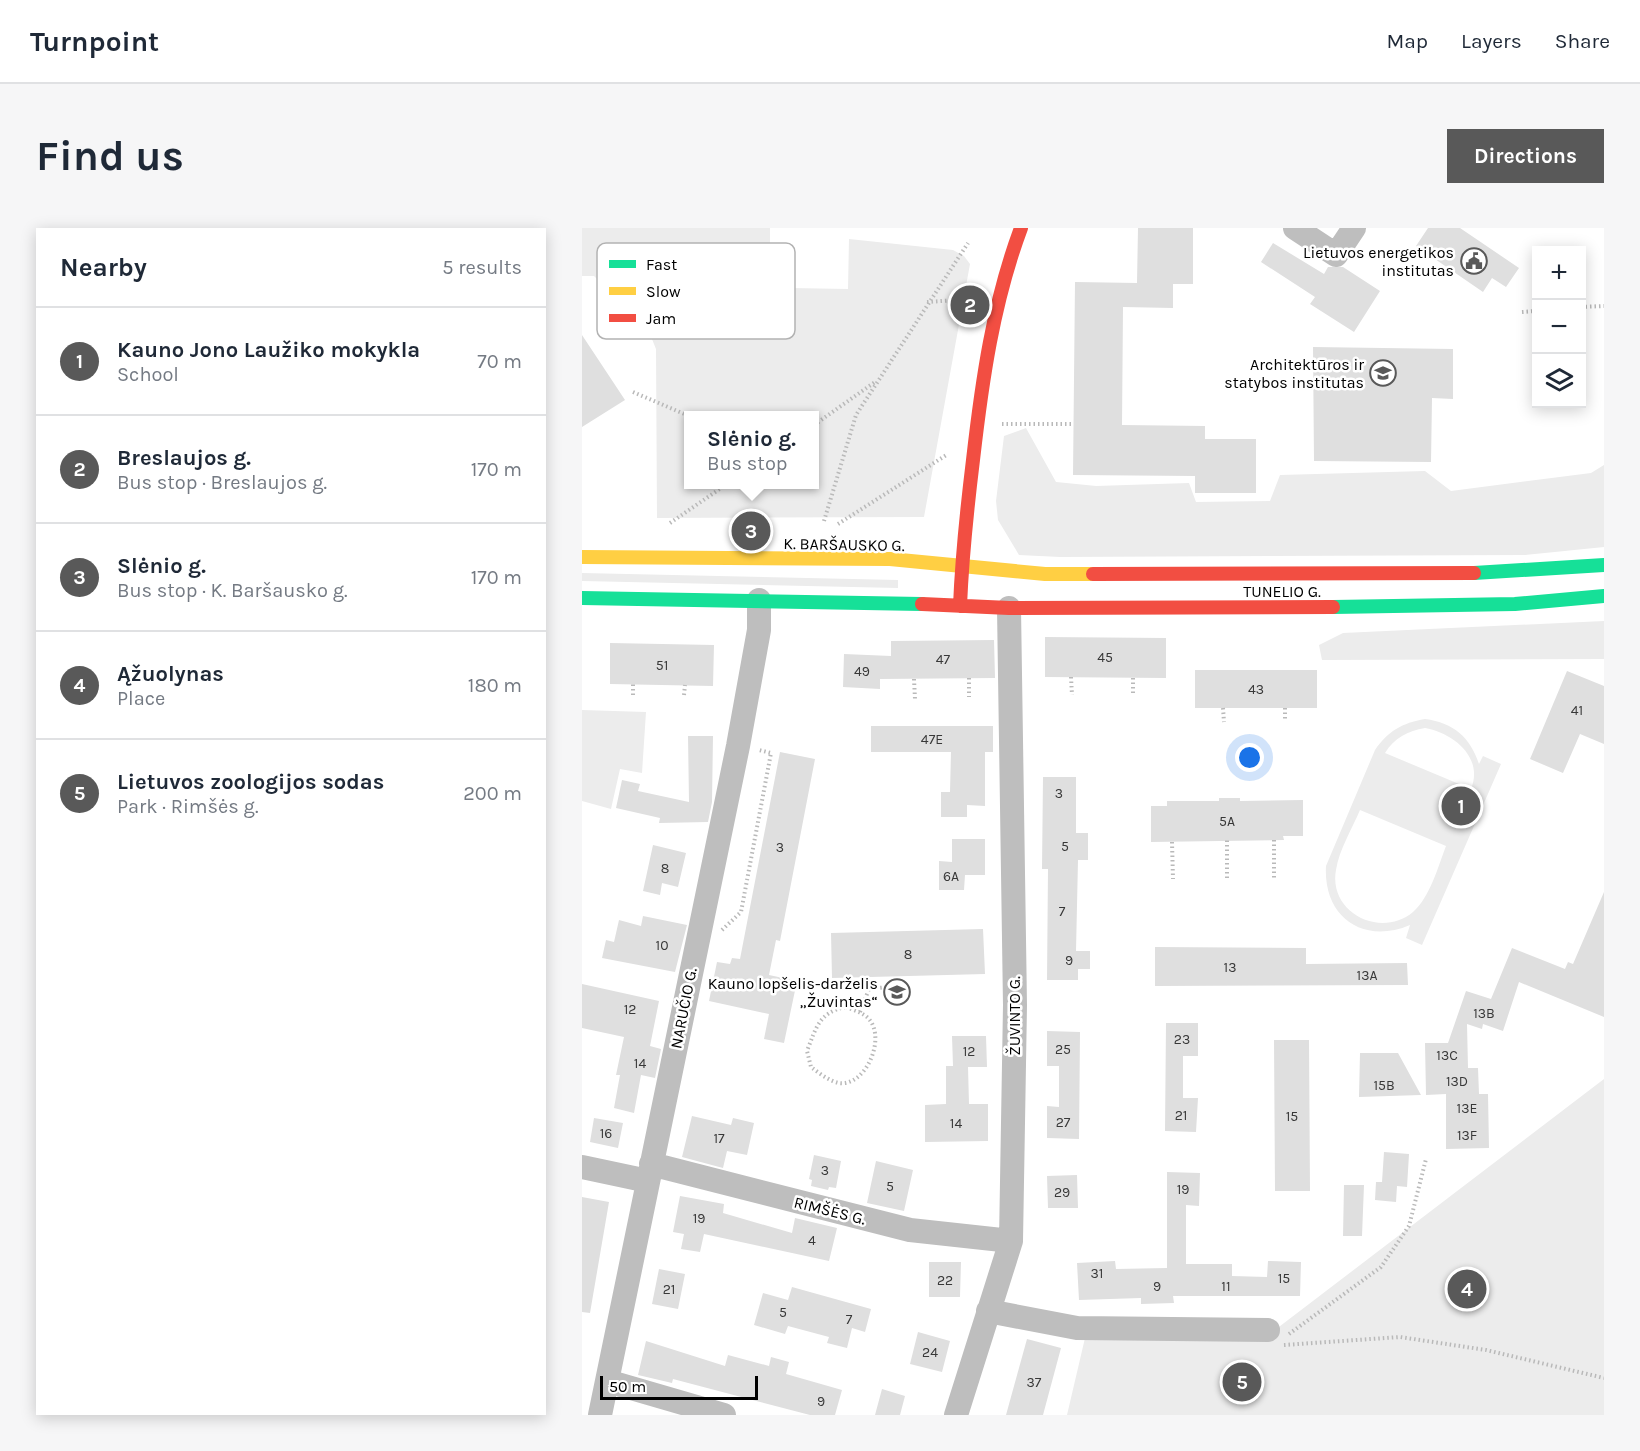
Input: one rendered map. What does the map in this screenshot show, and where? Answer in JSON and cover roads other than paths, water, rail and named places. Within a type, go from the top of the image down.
[{"type":"main road","points":[[582,598],[960,606],[961,566],[985,367],[1011,252],[1021,228]]},
{"type":"main road","name":"K. BARŠAUSKO G.","points":[[582,557],[890,559],[961,566]]},
{"type":"main road","name":"TUNELIO G.","points":[[961,566],[1045,574],[1080,574],[1480,573],[1604,565]]},
{"type":"main road","name":"TUNELIO G.","points":[[960,606],[1435,608],[1604,596]]},
{"type":"street","points":[[1295,228],[1336,255],[1354,228]]},
{"type":"street","name":"NARUČIO G.","points":[[600,1415],[738,746],[759,630],[759,600]]},
{"type":"street","name":"ŽUVINTO G.","points":[[956,1415],[1011,1241],[1015,993],[1009,608]]},
{"type":"street","name":"RIMŠĖS G.","points":[[582,1167],[650,1173],[910,1230],[1011,1241]]},
{"type":"street","points":[[988,1311],[1077,1328],[1268,1330]]},
{"type":"street","points":[[607,1381],[724,1415]]},
{"type":"place","name":"Lietuvos energetikos institutas","points":[[1474,261]]},
{"type":"place","name":"Breslaujos g.","points":[[970,305]]},
{"type":"place","name":"Architektūros ir statybos institutas","points":[[1383,373]]},
{"type":"place","name":"Slėnio g.","points":[[751,531]]},
{"type":"place","name":"Kauno Jono Laužiko mokykla","points":[[1461,806]]},
{"type":"place","name":"Kauno lopšelis-darželis „Žuvintas“","points":[[897,992]]},
{"type":"place","name":"Ąžuolynas","points":[[1467,1289]]},
{"type":"place","name":"Lietuvos zoologijos sodas","points":[[1242,1382]]}]
